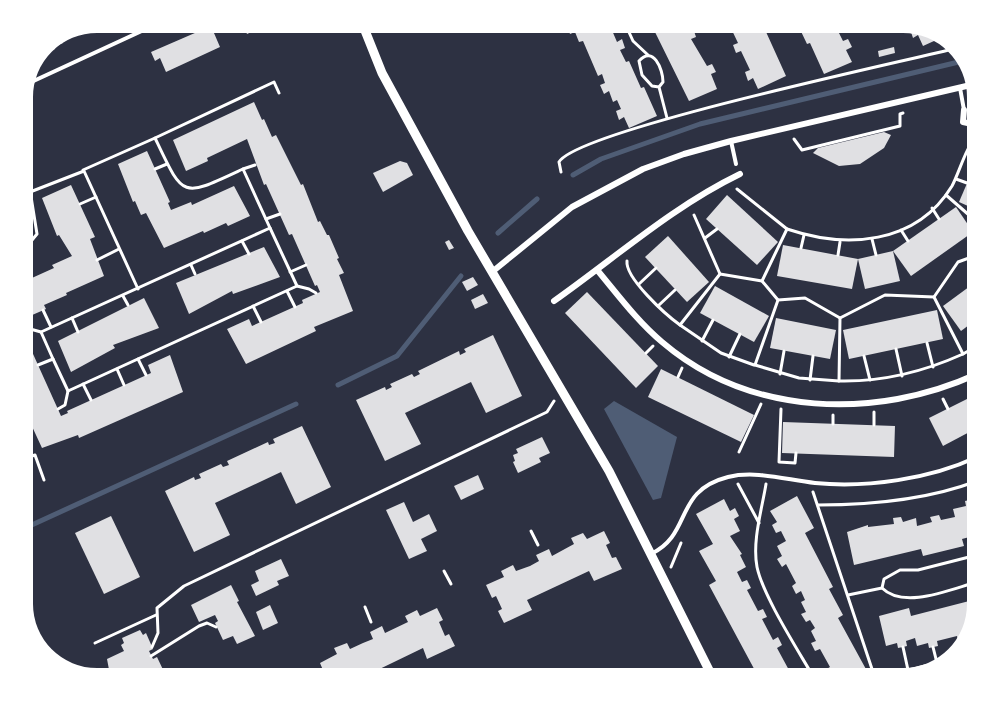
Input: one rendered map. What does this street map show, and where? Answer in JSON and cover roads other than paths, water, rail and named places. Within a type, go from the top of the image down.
[{"type":"street","points":[[366,33],[382,73],[492,272],[589,435],[708,668]]},
{"type":"street","points":[[492,272],[572,207],[607,186],[664,161],[731,141],[966,86]]},
{"type":"street","points":[[964,110],[963,122],[967,123]]},
{"type":"street","points":[[554,301],[598,271],[616,253],[680,209],[715,186],[740,174]]},
{"type":"street","points":[[598,271],[648,328],[681,357],[741,387],[770,396],[822,405],[855,405],[920,395],[967,378]]},
{"type":"lane","points":[[35,80],[136,33]]},
{"type":"lane","points":[[960,87],[964,110]]},
{"type":"lane","points":[[731,141],[736,164]]},
{"type":"lane","points":[[650,554],[662,549],[673,539],[688,501],[703,488],[727,477],[748,474],[817,483],[868,483],[945,469],[967,462]]},
{"type":"water","points":[[614,401],[677,437],[661,498],[653,500],[604,409]]},
{"type":"waterway","points":[[573,175],[601,159],[700,124],[957,62]]},
{"type":"waterway","points":[[498,233],[537,199]]},
{"type":"waterway","points":[[338,385],[397,356],[461,276]]},
{"type":"waterway","points":[[33,524],[296,404]]}]
